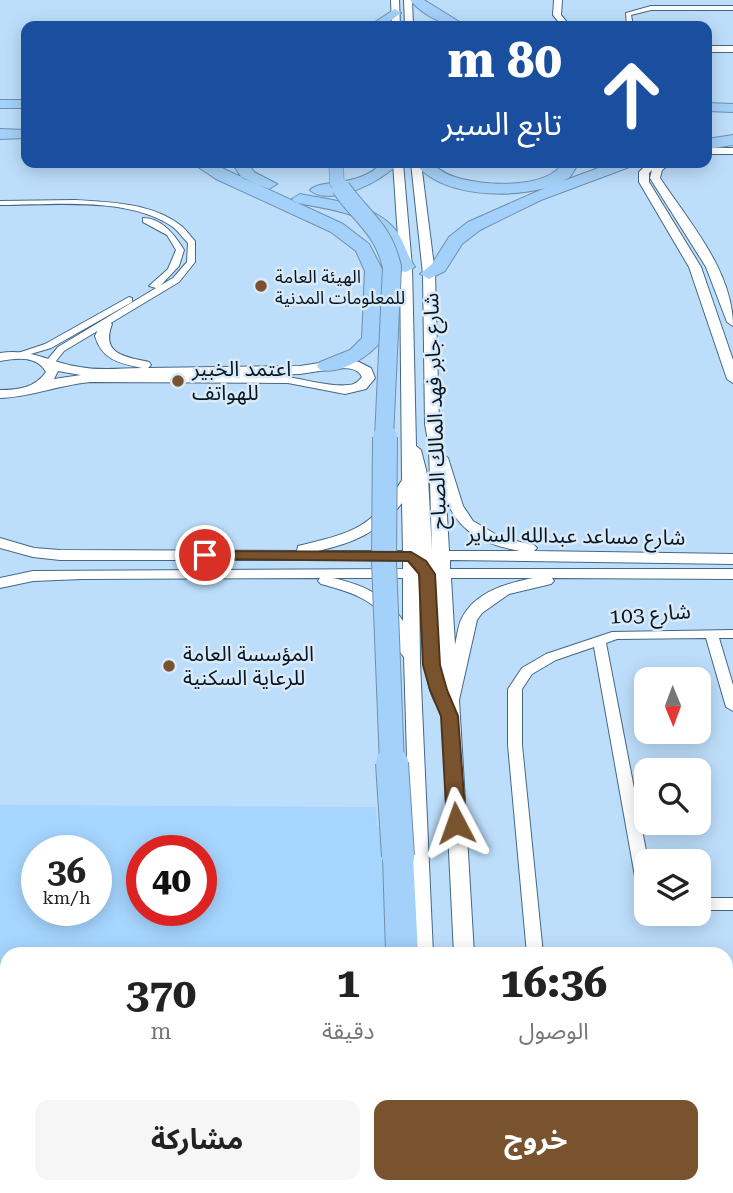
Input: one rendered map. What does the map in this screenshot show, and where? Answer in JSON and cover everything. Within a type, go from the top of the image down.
[{"type":"highway","points":[[416,0],[435,15],[449,21]]},
{"type":"highway","points":[[0,108],[21,106]]},
{"type":"highway","points":[[0,108],[21,114]]},
{"type":"highway","points":[[712,110],[733,110]]},
{"type":"highway","points":[[0,117],[21,115]]},
{"type":"highway","points":[[0,124],[21,124]]},
{"type":"highway","points":[[0,132],[21,132]]},
{"type":"highway","points":[[712,143],[733,140]]},
{"type":"highway","points":[[208,168],[337,228],[366,251],[374,271],[372,340],[357,354],[327,366]]},
{"type":"highway","points":[[211,168],[301,206],[352,232],[399,271]]},
{"type":"highway","points":[[243,168],[248,175],[258,181],[288,188],[316,190],[359,184],[381,174],[386,168]]},
{"type":"highway","points":[[335,168],[334,176],[341,190],[369,217],[383,237],[399,271]]},
{"type":"highway","points":[[428,168],[455,183],[502,189],[546,182],[577,168]]},
{"type":"highway","points":[[535,197],[577,168]]},
{"type":"highway","points":[[429,274],[439,267],[455,241],[474,226],[535,197],[613,168]]},
{"type":"highway","points":[[226,174],[281,195],[370,218],[392,236],[400,260],[385,522],[387,666],[402,947]]},
{"type":"street","points":[[408,0],[410,21]]},
{"type":"street","points":[[552,0],[554,21]]},
{"type":"street","points":[[558,0],[557,15],[562,21]]},
{"type":"street","points":[[656,0],[659,8]]},
{"type":"street","points":[[628,21],[626,16],[631,12],[659,8],[685,5],[733,8]]},
{"type":"street","points":[[712,50],[733,50]]},
{"type":"street","points":[[712,153],[733,154]]},
{"type":"street","name":"شارع جابر فهد المالك الصباح","points":[[398,168],[399,271],[409,480],[426,565]]},
{"type":"street","name":"شارع جابر فهد المالك الصباح","points":[[417,168],[429,274],[432,424],[436,447],[426,565],[412,662],[423,947]]},
{"type":"street","points":[[648,168],[644,172],[644,182],[697,271],[728,349],[733,379]]},
{"type":"street","points":[[659,168],[655,171],[655,178],[714,271],[733,322]]},
{"type":"street","points":[[0,205],[91,203],[120,206],[168,221],[188,237],[193,249],[193,256],[184,271],[165,288],[61,349],[50,365],[50,378],[0,407]]},
{"type":"street","points":[[0,205],[88,208],[126,214],[164,229],[175,239],[180,250],[172,271],[153,286],[48,346],[0,357]]},
{"type":"street","points":[[675,233],[690,233]]},
{"type":"street","points":[[106,324],[101,341],[105,349],[115,357],[138,365],[189,372]]},
{"type":"street","points":[[0,394],[28,391],[61,381],[90,378],[288,380],[345,390],[360,386],[369,378],[366,371],[355,365],[277,372],[85,372],[17,355]]},
{"type":"street","points":[[408,438],[420,471],[432,665],[438,690],[449,711]]},
{"type":"street","points":[[436,447],[456,508],[471,528],[484,536],[511,545],[597,556]]},
{"type":"street","points":[[256,555],[319,546],[369,528],[392,510],[409,480]]},
{"type":"street","name":"شارع مساعد عبدالله الساير","points":[[0,543],[33,552],[60,555],[256,555],[426,565],[659,566],[733,559]]},
{"type":"street","name":"شارع مساعد عبدالله الساير","points":[[0,583],[58,574],[269,573],[597,556],[733,574]]},
{"type":"street","points":[[226,573],[276,565],[426,565]]},
{"type":"street","points":[[464,947],[449,711],[470,619],[486,599],[531,582],[659,566]]},
{"type":"street","points":[[269,573],[336,583],[367,594],[397,622],[412,662]]},
{"type":"street","points":[[710,634],[733,707]]},
{"type":"street","name":"شارع 103","points":[[534,947],[515,744],[515,689],[527,671],[551,657],[616,635],[733,634]]},
{"type":"street","points":[[599,640],[638,849]]},
{"type":"street","points":[[711,904],[733,904]]},
{"type":"shaded area","points":[[0,805],[376,807],[377,826],[389,826],[393,947],[0,947]]},
{"type":"place","name":"الهيئة العامة للمعلومات المدنية","points":[[261,286]]},
{"type":"place","name":"اعتمد الخبير للهواتف","points":[[178,381]]},
{"type":"place","name":"المؤسسة العامة للرعاية السكنية","points":[[169,666]]},
{"type":"route","points":[[205,555],[411,556],[420,564],[427,574],[434,678],[449,716],[456,823]]}]
